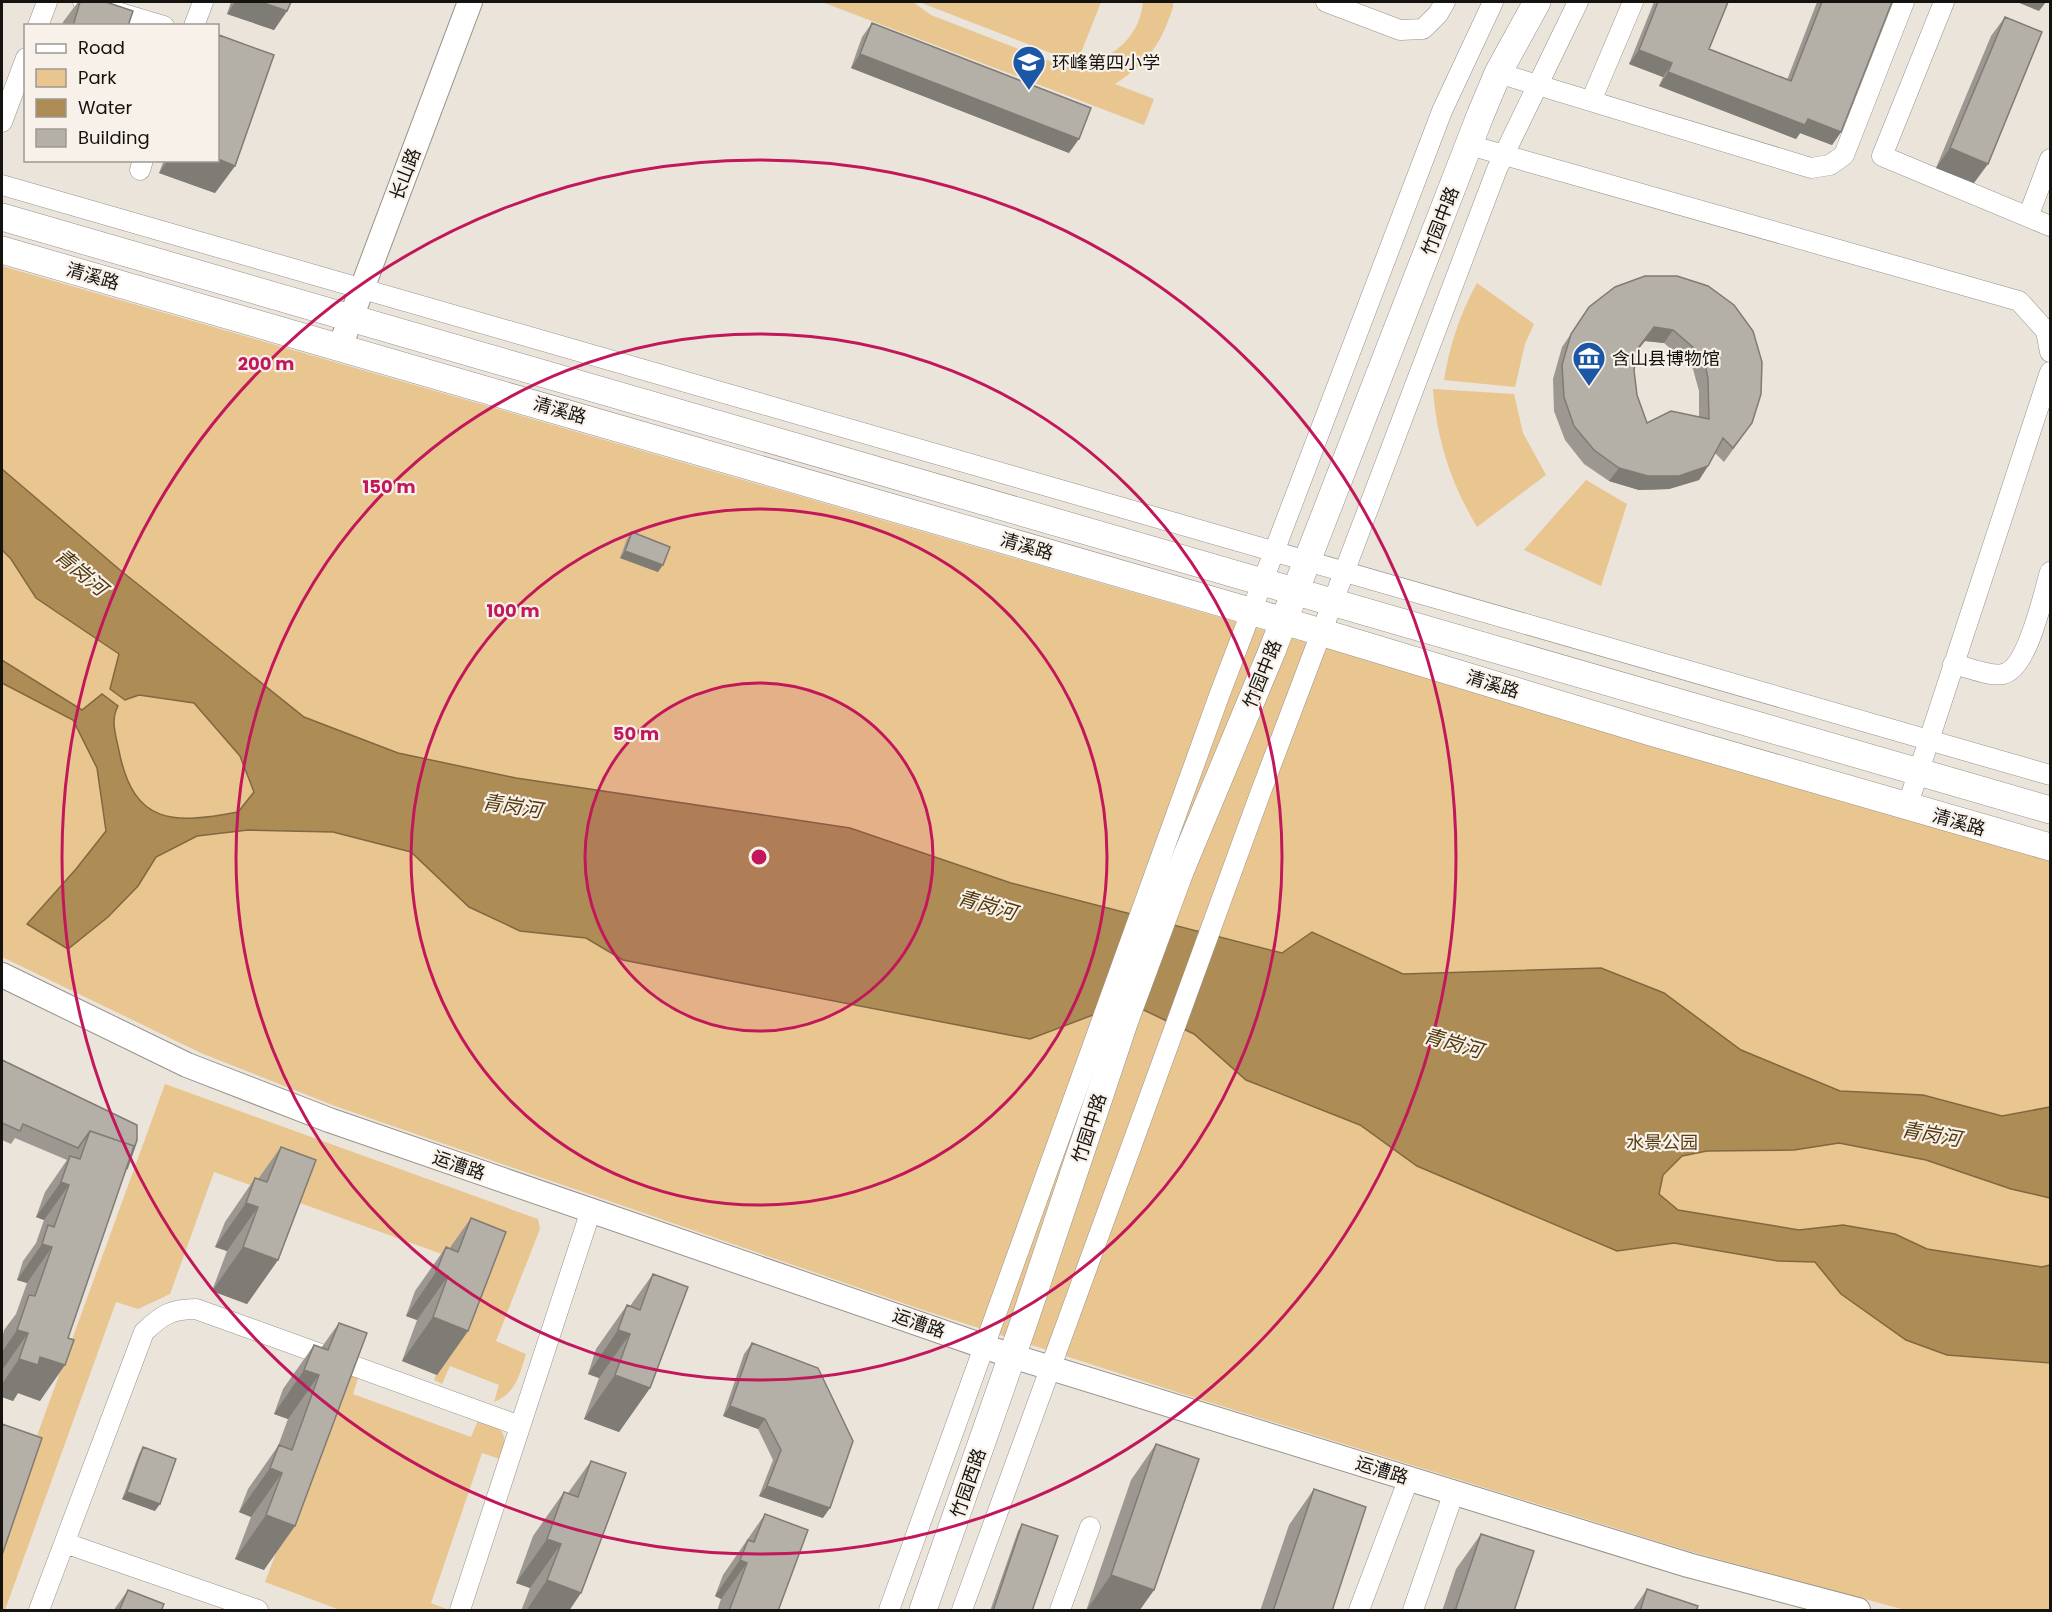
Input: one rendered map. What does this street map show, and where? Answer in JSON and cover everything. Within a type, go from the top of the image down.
[{"type":"main road","name":"竹园中路","points":[[1012,1356],[1125,1020],[1181,869],[1284,621],[1498,73],[1537,2]]},
{"type":"main road","name":"清溪路","points":[[2,217],[1917,774],[2050,810]]},
{"type":"main road","name":"清溪路","points":[[2,250],[1284,621],[2050,848]]},
{"type":"main road","points":[[727,459],[736,429]]},
{"type":"main road","name":"竹园西路","points":[[923,1611],[1012,1356]]},
{"type":"street","points":[[39,24],[46,2]]},
{"type":"street","points":[[83,2],[157,24]]},
{"type":"street","points":[[195,24],[203,2]]},
{"type":"street","name":"长山路","points":[[340,347],[470,2]]},
{"type":"street","points":[[1326,2],[1400,30],[1423,29],[1438,14],[1445,2]]},
{"type":"street","points":[[889,1611],[1274,551],[1442,111],[1493,2]]},
{"type":"street","points":[[962,1611],[1333,603],[1504,155],[1578,2]]},
{"type":"street","points":[[1591,101],[1633,2]]},
{"type":"street","points":[[1498,73],[1811,168],[1830,165],[1844,155],[1904,2]]},
{"type":"street","points":[[1944,2],[1882,156],[2050,226]]},
{"type":"street","points":[[2,122],[24,63]]},
{"type":"street","points":[[1469,146],[2019,300],[2046,331],[2050,352]]},
{"type":"street","points":[[2028,217],[2050,159]]},
{"type":"street","points":[[2,185],[2050,775]]},
{"type":"street","points":[[1907,807],[2050,372]]},
{"type":"street","points":[[1953,664],[2001,675],[2012,671],[2022,659],[2050,572]]},
{"type":"street","name":"运漕路","points":[[2,975],[188,1065],[329,1120],[1012,1356],[1688,1565],[1858,1611]]},
{"type":"street","points":[[460,1611],[591,1210]]},
{"type":"street","points":[[39,1611],[144,1332],[159,1318],[177,1309],[196,1309],[520,1426]]},
{"type":"street","points":[[1359,1611],[1409,1478]]},
{"type":"street","points":[[1413,1611],[1454,1492]]},
{"type":"street","points":[[1060,1611],[1090,1527]]},
{"type":"street","points":[[65,1543],[258,1611]]},
{"type":"green space","points":[[822,2],[913,2],[931,15],[1060,65],[1089,62],[1115,51],[1126,42],[1134,30],[1143,2],[1173,2],[1173,7],[1164,32],[1152,52],[1115,84],[1154,99],[1144,125]]},
{"type":"green space","points":[[919,2],[1101,2],[1077,63]]},
{"type":"green space","name":"水景公园","points":[[2,266],[2050,857],[2050,1610],[1905,1610],[1692,1552],[1183,1394],[920,1309],[335,1106],[201,1053],[2,957]]},
{"type":"green space","points":[[1477,283],[1534,324],[1525,344],[1515,387],[1444,380],[1456,330]]},
{"type":"green space","points":[[1433,389],[1514,394],[1523,433],[1546,475],[1477,527],[1460,494],[1447,461],[1438,426]]},
{"type":"green space","points":[[1586,480],[1627,504],[1601,586],[1524,550]]},
{"type":"green space","points":[[165,1084],[538,1219],[540,1229],[496,1341],[526,1354],[512,1389],[494,1402],[499,1385],[450,1366],[442,1384],[434,1380],[478,1267],[214,1172],[170,1294],[138,1309],[116,1302],[5,1610],[2,1610],[2,1532]]},
{"type":"green space","points":[[345,1370],[359,1375],[353,1394],[471,1437],[479,1418],[494,1425],[504,1437],[500,1459],[482,1453],[431,1603],[449,1610],[340,1610],[265,1582]]},
{"type":"water","name":"青岗河","points":[[2,469],[120,570],[304,717],[398,753],[516,778],[850,828],[1011,883],[1282,953],[1312,932],[1403,974],[1601,968],[1664,993],[1741,1050],[1840,1091],[1923,1095],[2002,1116],[2050,1107],[2050,1198],[2011,1189],[1926,1160],[1839,1143],[1794,1150],[1707,1151],[1682,1156],[1663,1175],[1659,1194],[1678,1210],[1799,1230],[1843,1225],[1895,1234],[1927,1249],[2042,1267],[2050,1265],[2050,1363],[1947,1355],[1906,1340],[1841,1294],[1815,1262],[1778,1261],[1674,1243],[1617,1251],[1417,1166],[1360,1125],[1246,1080],[1194,1034],[1127,1002],[1030,1039],[623,960],[586,938],[520,931],[469,907],[411,852],[333,832],[248,830],[197,836],[156,857],[138,886],[108,917],[68,949],[27,924],[106,831],[97,768],[73,720],[2,683],[2,660],[82,710],[102,694],[118,706],[114,717],[114,728],[126,776],[135,794],[146,806],[160,814],[176,818],[195,818],[238,812],[254,792],[240,756],[194,703],[139,695],[125,700],[110,689],[119,654],[36,598],[11,559],[2,550]]},
{"type":"building","points":[[80,2],[106,2],[133,11],[129,24],[74,24]]},
{"type":"building","points":[[261,2],[291,2],[287,11]]},
{"type":"building","points":[[1658,2],[1728,2],[1709,49],[1791,81],[1822,2],[1892,2],[1841,132],[1808,119],[1805,125],[1668,72],[1672,63],[1639,50]]},
{"type":"building","points":[[2005,17],[2042,32],[1988,164],[1950,148]]},
{"type":"building","points":[[872,23],[1091,108],[1079,139],[860,54]]},
{"type":"building","points":[[219,35],[274,55],[235,166],[219,159]]},
{"type":"building","name":"含山县博物馆","points":[[1645,276],[1677,276],[1708,286],[1734,305],[1753,331],[1762,362],[1761,394],[1752,423],[1733,448],[1723,438],[1708,466],[1679,476],[1648,476],[1619,468],[1594,450],[1574,426],[1564,397],[1562,365],[1571,334],[1589,307],[1615,287]],"holes":[[[1654,327],[1673,330],[1703,356],[1708,378],[1709,419],[1671,411],[1647,423],[1637,395],[1634,370],[1638,348]]]},
{"type":"building","points":[[632,532],[670,547],[663,565],[625,551]]},
{"type":"building","points":[[2,1060],[137,1125],[137,1140],[127,1169],[134,1146],[90,1131],[78,1148],[23,1124],[20,1131],[2,1123]]},
{"type":"building","points":[[90,1131],[134,1146],[68,1338],[74,1340],[65,1365],[40,1357],[38,1365],[19,1359],[28,1333],[17,1330],[29,1295],[35,1296],[52,1247],[42,1244],[48,1225],[54,1227],[69,1185],[61,1182],[70,1156],[80,1159]]},
{"type":"building","points":[[281,1147],[316,1160],[278,1260],[243,1247],[258,1207],[246,1203],[255,1178],[267,1182]]},
{"type":"building","points":[[471,1218],[506,1232],[468,1331],[433,1317],[448,1276],[436,1272],[446,1247],[458,1252]]},
{"type":"building","points":[[653,1274],[688,1287],[650,1388],[615,1375],[630,1334],[618,1330],[627,1305],[640,1310]]},
{"type":"building","points":[[339,1323],[367,1333],[295,1526],[266,1515],[282,1473],[270,1468],[279,1445],[292,1450],[319,1375],[304,1370],[314,1345],[328,1350]]},
{"type":"building","points":[[752,1343],[818,1368],[853,1441],[830,1508],[767,1486],[781,1450],[765,1419],[730,1406]]},
{"type":"building","points":[[2,1424],[42,1438],[2,1555]]},
{"type":"building","points":[[1156,1444],[1199,1459],[1154,1590],[1111,1575]]},
{"type":"building","points":[[143,1447],[176,1459],[160,1504],[127,1492]]},
{"type":"building","points":[[591,1461],[626,1473],[581,1593],[547,1580],[561,1544],[547,1539],[564,1492],[578,1497]]},
{"type":"building","points":[[1314,1489],[1366,1507],[1332,1611],[1273,1611]]},
{"type":"building","points":[[765,1514],[808,1530],[778,1611],[729,1611],[747,1563],[740,1560],[748,1540],[754,1542]]},
{"type":"building","points":[[1022,1524],[1058,1536],[1032,1611],[993,1611]]},
{"type":"building","points":[[1481,1534],[1534,1551],[1514,1611],[1455,1611]]},
{"type":"building","points":[[1647,1589],[1698,1606],[1696,1611],[1640,1611]]},
{"type":"building","points":[[128,1590],[164,1604],[161,1611],[119,1611]]},
{"type":"place","name":"环峰第四小学","points":[[1029,91]]},
{"type":"place","name":"含山县博物馆","points":[[1589,387]]}]
